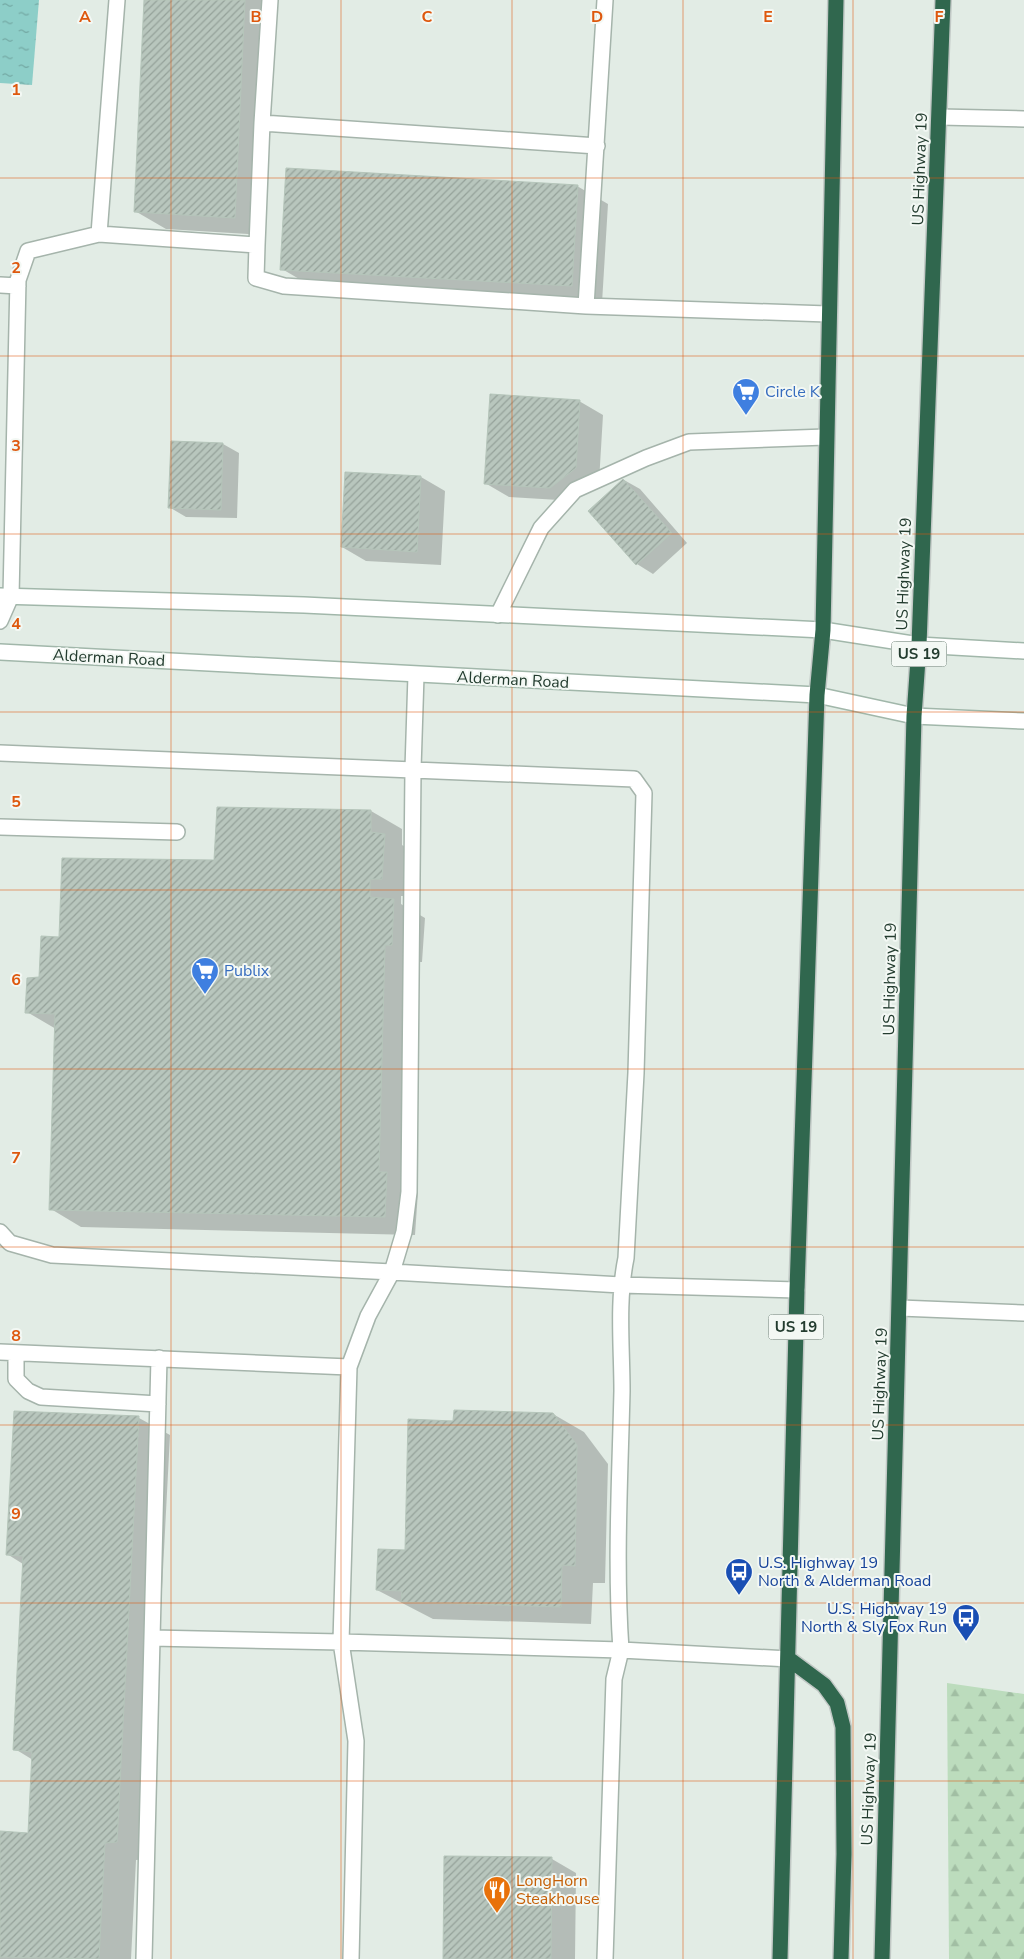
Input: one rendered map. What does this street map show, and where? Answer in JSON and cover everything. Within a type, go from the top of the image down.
[{"type":"highway","name":"US 19","points":[[780,1959],[797,1290],[816,695],[823,630],[828,314],[836,0]]},
{"type":"highway","name":"US Highway 19","points":[[882,1959],[914,716],[919,645],[943,0]]},
{"type":"highway","points":[[788,1659],[824,1685],[837,1703],[843,1727],[844,1854],[841,1959]]},
{"type":"street","points":[[100,234],[117,0]]},
{"type":"street","points":[[270,0],[262,124],[256,278],[284,286],[586,306],[828,314]]},
{"type":"street","points":[[586,306],[605,0]]},
{"type":"street","points":[[940,117],[1024,120]]},
{"type":"street","points":[[262,124],[597,146]]},
{"type":"street","points":[[0,621],[5,596],[18,286],[28,251],[100,234],[257,244]]},
{"type":"street","points":[[0,285],[18,286]]},
{"type":"street","points":[[498,615],[541,528],[575,490],[646,458],[689,442],[826,437]]},
{"type":"street","points":[[5,596],[294,605],[823,630],[919,645],[1024,651]]},
{"type":"street","name":"Alderman Road","points":[[0,652],[816,695],[914,716],[1024,721]]},
{"type":"street","points":[[350,1959],[356,1741],[341,1642],[348,1367],[368,1316],[392,1272],[404,1232],[409,1192],[413,769],[416,675]]},
{"type":"street","points":[[0,753],[634,779],[644,793],[636,1073],[626,1258],[621,1285],[622,1364],[618,1603],[622,1650],[614,1679],[605,1959]]},
{"type":"street","points":[[0,827],[177,832]]},
{"type":"street","points":[[3,1240],[52,1255],[621,1285],[797,1290]]},
{"type":"street","points":[[900,1308],[1024,1313]]},
{"type":"street","points":[[0,1352],[348,1367]]},
{"type":"street","points":[[16,1353],[16,1380],[28,1391],[41,1398],[158,1404]]},
{"type":"street","points":[[144,1959],[160,1358]]},
{"type":"street","points":[[152,1638],[622,1650],[788,1659]]},
{"type":"green space","points":[[947,1683],[1024,1694],[1024,1959],[949,1959]]},
{"type":"water","points":[[0,0],[39,0],[32,85],[0,83]]},
{"type":"building","points":[[144,0],[245,0],[235,218],[134,212]]},
{"type":"building","points":[[286,168],[578,185],[572,286],[280,270]]},
{"type":"building","points":[[490,394],[580,400],[576,468],[550,488],[484,484]]},
{"type":"building","points":[[171,441],[223,443],[221,510],[168,508]]},
{"type":"building","points":[[345,472],[421,476],[417,552],[341,547]]},
{"type":"building","points":[[623,479],[672,533],[636,565],[588,511]]},
{"type":"building","name":"Publix","points":[[217,807],[371,810],[371,832],[385,834],[382,879],[370,879],[370,897],[394,899],[392,945],[385,945],[379,1172],[387,1172],[385,1217],[49,1210],[55,1014],[25,1013],[27,978],[39,977],[41,936],[59,937],[62,858],[214,860]]},
{"type":"building","points":[[454,1410],[553,1413],[577,1445],[575,1566],[562,1565],[561,1607],[401,1602],[402,1591],[376,1590],[378,1549],[405,1550],[408,1419],[453,1421]]},
{"type":"building","points":[[14,1411],[139,1416],[117,1842],[105,1843],[99,1959],[0,1957],[0,1831],[28,1833],[32,1752],[13,1750],[23,1556],[6,1555]]},
{"type":"building","name":"LongHorn Steakhouse","points":[[444,1856],[552,1857],[551,1959],[443,1959]]},
{"type":"place","name":"Circle K","points":[[746,416]]},
{"type":"place","name":"Publix","points":[[205,995]]},
{"type":"place","name":"U.S. Highway 19 North & Alderman Road","points":[[739,1596]]},
{"type":"place","name":"U.S. Highway 19 North & Sly Fox Run","points":[[966,1642]]},
{"type":"place","name":"LongHorn Steakhouse","points":[[497,1914]]}]
